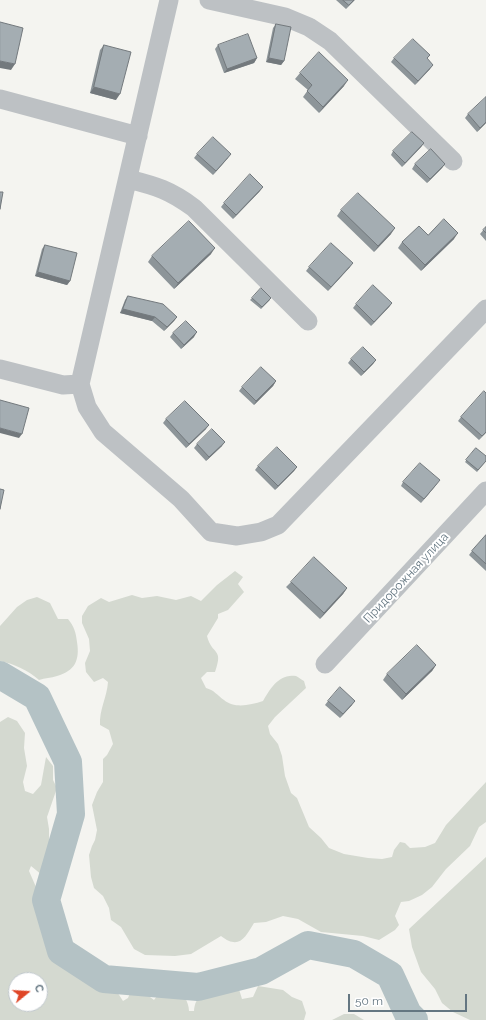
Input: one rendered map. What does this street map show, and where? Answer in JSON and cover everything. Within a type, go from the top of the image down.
[{"type":"street","points":[[169,0],[80,384],[87,408],[103,432],[181,499],[211,532],[237,536],[261,532],[278,525],[486,309]]},
{"type":"street","points":[[210,0],[285,17],[309,27],[330,41],[453,160]]},
{"type":"street","points":[[0,99],[138,136]]},
{"type":"street","points":[[128,179],[159,187],[178,196],[194,208],[308,321]]},
{"type":"street","points":[[0,369],[63,385],[80,384]]},
{"type":"street","name":"Придорожная улица","points":[[325,664],[486,490]]},
{"type":"shaded area","points":[[235,571],[243,577],[238,584],[244,592],[228,610],[218,614],[218,618],[207,636],[209,642],[218,655],[218,659],[215,672],[207,672],[201,678],[206,688],[233,705],[248,705],[263,701],[276,683],[285,677],[296,676],[304,681],[306,688],[275,717],[268,726],[270,734],[278,744],[282,756],[285,776],[291,793],[297,798],[309,827],[329,848],[344,854],[382,859],[392,857],[394,850],[400,842],[405,843],[410,848],[425,847],[435,843],[446,825],[486,782],[486,822],[479,827],[470,846],[446,869],[432,887],[422,895],[409,901],[401,902],[395,916],[399,925],[395,930],[379,940],[363,936],[321,932],[298,919],[283,916],[266,922],[254,923],[248,933],[237,942],[232,942],[221,936],[191,954],[175,956],[145,955],[134,949],[121,927],[111,920],[109,908],[103,896],[94,888],[91,877],[89,855],[97,830],[92,805],[103,782],[103,759],[113,744],[109,730],[100,725],[108,682],[103,678],[94,682],[86,672],[85,663],[90,651],[89,639],[82,623],[82,616],[88,606],[101,598],[109,602],[132,595],[142,598],[157,596],[176,600],[191,596],[201,601],[217,585]]},
{"type":"shaded area","points":[[37,597],[50,603],[58,619],[68,619],[72,624],[78,648],[77,659],[72,668],[63,674],[39,680],[21,668],[0,661],[0,626],[17,607],[27,600]]},
{"type":"shaded area","points":[[8,717],[17,721],[25,733],[24,748],[27,766],[23,782],[25,791],[33,794],[41,785],[46,757],[53,766],[53,780],[57,788],[47,817],[49,829],[48,864],[42,875],[31,866],[29,871],[36,887],[38,908],[49,927],[57,958],[66,963],[83,977],[106,979],[112,984],[123,1001],[128,998],[130,993],[137,990],[147,991],[150,997],[154,1000],[169,980],[176,980],[182,983],[189,1011],[194,1011],[196,1002],[199,998],[209,992],[222,988],[238,986],[242,999],[253,997],[258,986],[283,990],[292,997],[302,1001],[306,1013],[304,1020],[0,1020],[0,722]]},
{"type":"shaded area","points":[[486,857],[486,1020],[470,1020],[453,1012],[442,1003],[435,989],[421,972],[412,947],[409,929]]},
{"type":"shaded area","points":[[344,1014],[354,1014],[364,1020],[332,1020]]},
{"type":"building","points":[[343,0],[354,0],[349,5]]},
{"type":"building","points":[[0,22],[23,28],[15,64],[0,61]]},
{"type":"building","points":[[276,24],[291,27],[284,61],[269,58]]},
{"type":"building","points":[[248,34],[257,58],[227,69],[218,45]]},
{"type":"building","points":[[413,39],[430,55],[427,58],[433,65],[418,81],[394,58]]},
{"type":"building","points":[[104,45],[131,52],[120,94],[94,87]]},
{"type":"building","points":[[319,52],[348,80],[323,107],[307,91],[312,85],[300,73]]},
{"type":"building","points":[[486,97],[486,122],[480,128],[468,114]]},
{"type":"building","points":[[412,132],[424,143],[405,163],[393,151]]},
{"type":"building","points":[[213,137],[231,154],[216,171],[197,154]]},
{"type":"building","points":[[431,149],[445,164],[430,179],[415,164]]},
{"type":"building","points":[[250,174],[263,187],[236,215],[224,203]]},
{"type":"building","points":[[0,192],[3,192],[0,209]]},
{"type":"building","points":[[358,193],[395,228],[378,246],[341,210]]},
{"type":"building","points":[[444,219],[458,233],[425,265],[402,242],[419,226],[428,235]]},
{"type":"building","points":[[189,221],[215,248],[178,283],[152,256]]},
{"type":"building","points":[[331,243],[353,263],[331,287],[309,267]]},
{"type":"building","points":[[45,245],[77,253],[70,281],[38,272]]},
{"type":"building","points":[[373,285],[392,303],[374,322],[356,304]]},
{"type":"building","points":[[261,288],[271,298],[262,307],[252,298]]},
{"type":"building","points":[[128,296],[163,304],[177,317],[167,327],[155,317],[123,309]]},
{"type":"building","points":[[186,321],[197,332],[184,345],[173,333]]},
{"type":"building","points":[[363,347],[376,360],[364,372],[351,359]]},
{"type":"building","points":[[261,367],[276,381],[256,401],[242,387]]},
{"type":"building","points":[[484,391],[486,393],[486,432],[482,436],[461,417]]},
{"type":"building","points":[[0,400],[29,408],[22,434],[0,428]]},
{"type":"building","points":[[185,401],[209,425],[189,444],[166,419]]},
{"type":"building","points":[[212,429],[225,442],[209,457],[197,444]]},
{"type":"building","points":[[277,447],[297,467],[278,486],[258,466]]},
{"type":"building","points":[[476,448],[486,456],[486,461],[478,470],[466,460]]},
{"type":"building","points":[[420,463],[440,480],[424,499],[403,482]]},
{"type":"building","points":[[0,489],[4,490],[0,509]]},
{"type":"building","points":[[486,535],[486,564],[472,551]]},
{"type":"building","points":[[314,557],[347,588],[324,613],[291,582]]},
{"type":"building","points":[[417,645],[436,665],[406,694],[387,674]]},
{"type":"building","points":[[340,687],[355,701],[343,714],[328,701]]},
{"type":"waterway","points":[[0,675],[37,697],[68,762],[71,814],[46,900],[61,951],[104,979],[198,987],[261,971],[308,945],[354,954],[390,975],[408,1014],[414,1020]]}]
